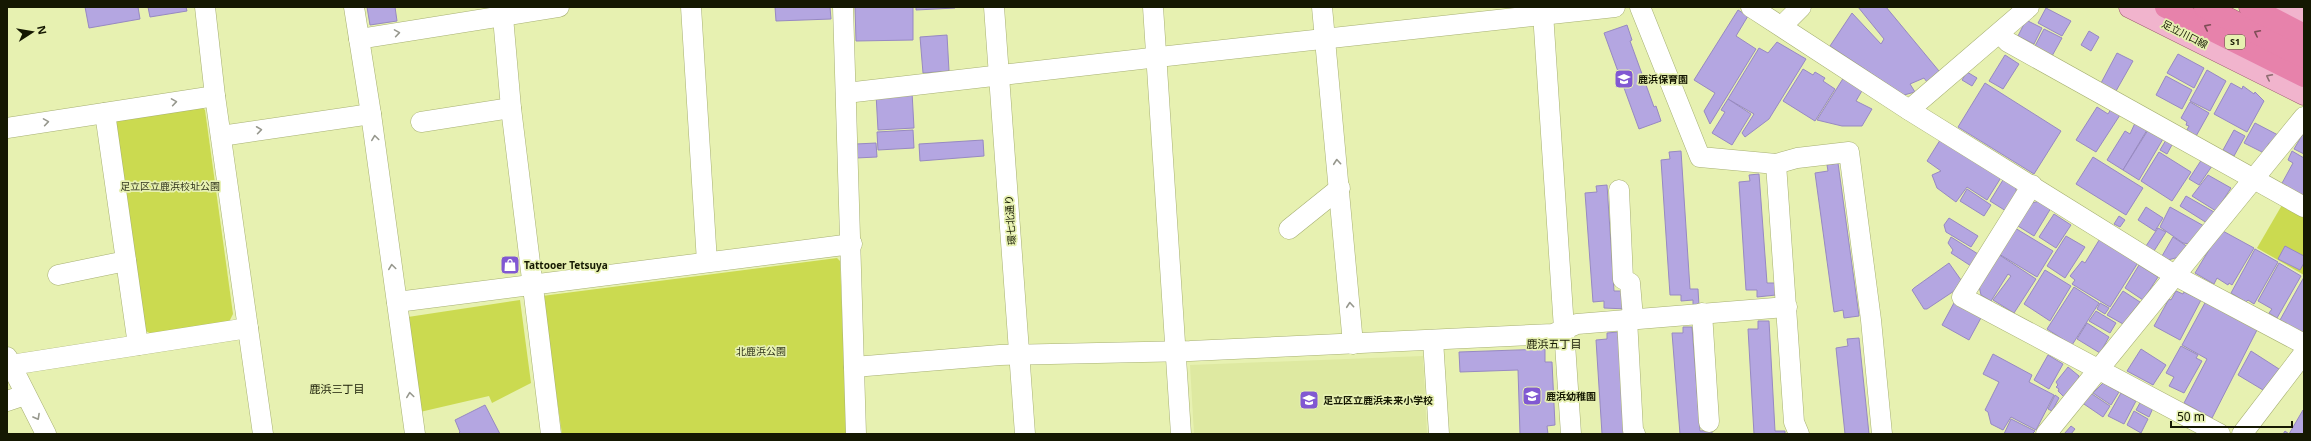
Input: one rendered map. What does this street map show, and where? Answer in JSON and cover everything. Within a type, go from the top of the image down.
[{"type":"highway","name":"S1","points":[[2166,7],[2304,76]]},
{"type":"highway","name":"S1","points":[[2205,7],[2304,57]]},
{"type":"highway","points":[[2250,7],[2304,35]]},
{"type":"main road","name":"足立川口線","points":[[2130,7],[2304,94]]},
{"type":"main road","points":[[2280,7],[2304,19]]},
{"type":"street","points":[[205,7],[215,96],[263,434]]},
{"type":"street","points":[[354,7],[371,114],[415,434]]},
{"type":"street","points":[[359,39],[559,7]]},
{"type":"street","points":[[691,7],[707,262]]},
{"type":"street","points":[[843,7],[852,244],[856,434]]},
{"type":"street","name":"環七北通り","points":[[994,7],[1025,434]]},
{"type":"street","points":[[1153,7],[1181,434]]},
{"type":"street","points":[[1322,7],[1340,188],[1353,344]]},
{"type":"street","points":[[846,93],[1156,56],[1326,40],[1480,14],[1543,13],[1615,7]]},
{"type":"street","points":[[1640,7],[1700,157],[1776,164],[1797,158],[1849,152],[1871,320],[1882,434]]},
{"type":"street","points":[[1751,7],[1909,110],[2032,185],[2176,276],[2304,344]]},
{"type":"street","points":[[1782,26],[1801,7]]},
{"type":"street","points":[[1909,110],[2000,34],[2029,7]]},
{"type":"street","points":[[1543,13],[1571,434]]},
{"type":"street","points":[[504,17],[511,108],[534,284],[551,434]]},
{"type":"street","points":[[2000,34],[2008,42],[2304,207]]},
{"type":"street","points":[[7,128],[215,96]]},
{"type":"street","points":[[421,122],[511,108]]},
{"type":"street","points":[[105,113],[138,345]]},
{"type":"street","points":[[221,136],[371,114]]},
{"type":"street","points":[[2046,434],[2304,118]]},
{"type":"street","points":[[1776,164],[1794,422],[1799,434]]},
{"type":"street","points":[[2032,185],[1962,297],[2220,434]]},
{"type":"street","points":[[1289,229],[1340,188]]},
{"type":"street","points":[[1619,190],[1623,279],[1630,283],[1633,430],[1636,434]]},
{"type":"street","points":[[396,302],[852,244]]},
{"type":"street","points":[[58,275],[126,261]]},
{"type":"street","points":[[854,367],[1020,355],[1176,352],[1553,334],[1577,324],[1787,307]]},
{"type":"street","points":[[1702,313],[1709,422]]},
{"type":"street","points":[[46,434],[16,398],[9,361],[138,345],[248,328]]},
{"type":"street","points":[[1433,340],[1439,434]]},
{"type":"street","points":[[2242,434],[2304,353]]},
{"type":"shaded area","name":"足立区立鹿浜未来小学校","points":[[1423,356],[1427,434],[1194,434],[1190,365]]},
{"type":"green space","name":"足立区立鹿浜校址公園","points":[[201,106],[205,110],[233,314],[229,322],[153,335],[144,330],[115,124],[119,119]]},
{"type":"green space","points":[[2282,205],[2304,218],[2304,275],[2257,248]]},
{"type":"green space","name":"北鹿浜公園","points":[[837,258],[840,261],[847,434],[562,434],[542,296]]},
{"type":"green space","points":[[520,300],[531,383],[492,403],[489,396],[420,412],[408,317]]},
{"type":"building","points":[[85,7],[138,7],[140,19],[89,28]]},
{"type":"building","points":[[148,7],[186,7],[187,11],[150,17]]},
{"type":"building","points":[[367,7],[395,7],[397,21],[370,25]]},
{"type":"building","points":[[775,7],[830,7],[831,19],[776,21]]},
{"type":"building","points":[[855,7],[913,7],[913,40],[856,41]]},
{"type":"building","points":[[916,7],[955,7],[955,8],[916,10]]},
{"type":"building","points":[[1858,7],[1886,7],[1939,71],[1927,82],[1924,78],[1910,84],[1915,92],[1904,95],[1830,46],[1852,13],[1881,44],[1884,39]]},
{"type":"building","points":[[2046,8],[2071,21],[2062,36],[2038,23]]},
{"type":"building","points":[[1738,10],[1748,16],[1736,36],[1756,49],[1710,124],[1704,111],[1715,93],[1694,80]]},
{"type":"building","points":[[2026,20],[2042,28],[2034,44],[2018,36]]},
{"type":"building","points":[[1627,25],[1632,40],[1630,41],[1654,107],[1656,106],[1661,121],[1639,129],[1604,33]]},
{"type":"building","points":[[2044,29],[2062,38],[2052,56],[2035,46]]},
{"type":"building","points":[[2089,31],[2099,37],[2091,51],[2081,45]]},
{"type":"building","points":[[947,35],[949,71],[923,73],[920,37]]},
{"type":"building","points":[[1777,42],[1806,59],[1769,119],[1745,137],[1742,133],[1754,114],[1728,99],[1759,48],[1768,53]]},
{"type":"building","points":[[2117,53],[2133,61],[2116,91],[2101,83]]},
{"type":"building","points":[[2178,54],[2204,68],[2194,88],[2167,73]]},
{"type":"building","points":[[2005,55],[2019,64],[2003,89],[1989,81]]},
{"type":"building","points":[[1803,69],[1813,75],[1815,72],[1825,78],[1823,81],[1835,89],[1815,121],[1783,101]]},
{"type":"building","points":[[2207,70],[2226,81],[2210,111],[2190,101]]},
{"type":"building","points":[[1967,72],[1977,78],[1972,86],[1962,80]]},
{"type":"building","points":[[2166,76],[2192,90],[2182,109],[2156,95]]},
{"type":"building","points":[[1844,77],[1863,89],[1856,101],[1872,109],[1862,126],[1842,126],[1817,120]]},
{"type":"building","points":[[1985,83],[2061,131],[2034,174],[1958,127]]},
{"type":"building","points":[[2231,83],[2242,89],[2243,86],[2254,94],[2255,92],[2264,101],[2247,132],[2214,114]]},
{"type":"building","points":[[912,92],[914,128],[878,130],[876,94]]},
{"type":"building","points":[[1728,99],[1751,114],[1732,145],[1712,133],[1725,112],[1721,110]]},
{"type":"building","points":[[2190,102],[2209,113],[2195,138],[2186,132],[2189,126],[2186,125],[2187,122],[2181,118]]},
{"type":"building","points":[[2097,107],[2108,114],[2111,109],[2120,115],[2096,152],[2076,140]]},
{"type":"building","points":[[2135,123],[2147,130],[2123,170],[2107,160],[2125,131],[2130,134]]},
{"type":"building","points":[[2255,123],[2278,135],[2273,144],[2269,143],[2264,153],[2244,143]]},
{"type":"building","points":[[913,130],[914,148],[878,150],[877,132]]},
{"type":"building","points":[[2148,130],[2163,139],[2139,180],[2123,170]]},
{"type":"building","points":[[2234,130],[2245,136],[2234,156],[2223,150]]},
{"type":"building","points":[[2304,132],[2304,154],[2294,149]]},
{"type":"building","points":[[1942,137],[2002,176],[1987,200],[1967,187],[1956,202],[1937,188],[1932,175],[1941,171],[1927,161]]},
{"type":"building","points":[[983,140],[984,156],[920,161],[919,144]]},
{"type":"building","points":[[2166,140],[2173,143],[2167,154],[2160,150]]},
{"type":"building","points":[[876,143],[877,157],[856,158],[856,144]]},
{"type":"building","points":[[1681,151],[1690,289],[1698,289],[1699,306],[1693,306],[1693,300],[1681,301],[1681,295],[1670,295],[1661,160],[1670,159],[1669,152]]},
{"type":"building","points":[[2292,151],[2304,158],[2304,198],[2281,185],[2293,163],[2288,160]]},
{"type":"building","points":[[2159,152],[2191,172],[2172,201],[2141,181]]},
{"type":"building","points":[[2093,157],[2143,188],[2126,215],[2076,184]]},
{"type":"building","points":[[2202,159],[2212,166],[2199,185],[2189,179]]},
{"type":"building","points":[[1838,163],[1859,316],[1844,318],[1843,310],[1834,312],[1815,173],[1828,171],[1827,165]]},
{"type":"building","points":[[1759,174],[1767,283],[1775,283],[1776,295],[1757,297],[1757,290],[1746,290],[1739,182],[1750,181],[1749,175]]},
{"type":"building","points":[[2208,175],[2231,188],[2216,211],[2192,196]]},
{"type":"building","points":[[2003,180],[2015,185],[2017,194],[2006,211],[1990,201]]},
{"type":"building","points":[[1607,185],[1614,291],[1626,291],[1627,309],[1604,308],[1604,301],[1593,302],[1585,193],[1597,192],[1596,186]]},
{"type":"building","points":[[1967,189],[1991,205],[1984,216],[1960,201]]},
{"type":"building","points":[[2186,196],[2214,212],[2207,223],[2180,206]]},
{"type":"building","points":[[2040,201],[2051,208],[2034,236],[2018,226],[2032,203]]},
{"type":"building","points":[[2146,207],[2163,218],[2155,231],[2138,220]]},
{"type":"building","points":[[2170,207],[2204,226],[2190,244],[2183,243],[2160,227]]},
{"type":"building","points":[[2054,214],[2071,225],[2056,248],[2039,237]]},
{"type":"building","points":[[2119,216],[2125,220],[2120,227],[2114,224]]},
{"type":"building","points":[[1949,218],[1978,236],[1971,247],[1946,232],[1944,225]]},
{"type":"building","points":[[2015,228],[2053,251],[2037,277],[1999,254]]},
{"type":"building","points":[[2158,228],[2166,232],[2154,251],[2146,246]]},
{"type":"building","points":[[2221,230],[2254,248],[2232,285],[2229,283],[2228,285],[2217,278],[2214,284],[2195,273]]},
{"type":"building","points":[[2066,236],[2085,247],[2065,278],[2047,266]]},
{"type":"building","points":[[1951,237],[1978,254],[1971,266],[1951,253],[1953,250],[1948,243]]},
{"type":"building","points":[[2101,237],[2139,261],[2110,307],[2072,284],[2075,280],[2070,276],[2082,261],[2085,263]]},
{"type":"building","points":[[2173,237],[2188,247],[2179,257],[2168,260],[2162,256]]},
{"type":"building","points":[[2285,246],[2304,256],[2304,263],[2300,270],[2278,259]]},
{"type":"building","points":[[2255,249],[2278,262],[2254,304],[2248,300],[2246,302],[2231,293]]},
{"type":"building","points":[[1998,254],[2036,279],[2014,313],[1993,300],[2011,276],[2008,274],[1991,301],[1981,295],[1979,286]]},
{"type":"building","points":[[1949,263],[1961,280],[1954,291],[1927,309],[1924,309],[1912,290]]},
{"type":"building","points":[[2279,263],[2301,276],[2277,318],[2269,313],[2272,309],[2258,301]]},
{"type":"building","points":[[2139,265],[2158,277],[2143,300],[2125,288]]},
{"type":"building","points":[[2045,270],[2071,286],[2050,321],[2024,304]]},
{"type":"building","points":[[2304,277],[2304,334],[2280,320]]},
{"type":"building","points":[[2074,287],[2099,303],[2072,345],[2047,329]]},
{"type":"building","points":[[2123,291],[2140,302],[2123,324],[2107,315]]},
{"type":"building","points":[[2176,291],[2183,294],[2184,292],[2201,300],[2180,340],[2154,326],[2169,299],[2171,300]]},
{"type":"building","points":[[1955,301],[1982,316],[1969,340],[1942,325]]},
{"type":"building","points":[[2206,301],[2258,328],[2212,418],[2184,403],[2207,359],[2182,345]]},
{"type":"building","points":[[2100,303],[2109,308],[2105,314],[2097,309]]},
{"type":"building","points":[[2096,311],[2116,323],[2110,333],[2089,321]]},
{"type":"building","points":[[1758,321],[1769,321],[1775,431],[1785,431],[1785,434],[1754,434],[1748,329],[1758,329]]},
{"type":"building","points":[[2087,323],[2109,337],[2100,353],[2077,339]]},
{"type":"building","points":[[1683,327],[1692,327],[1700,431],[1712,430],[1712,434],[1680,434],[1672,333],[1683,333]]},
{"type":"building","points":[[1618,332],[1624,434],[1602,434],[1596,340],[1607,339],[1607,333]]},
{"type":"building","points":[[1859,338],[1869,434],[1845,434],[1836,348],[1848,346],[1847,339]]},
{"type":"building","points":[[2181,346],[2198,355],[2196,358],[2202,361],[2184,393],[2169,386],[2174,377],[2166,373]]},
{"type":"building","points":[[1545,349],[1545,362],[1552,362],[1555,425],[1547,426],[1548,434],[1520,434],[1518,370],[1460,372],[1459,352]]},
{"type":"building","points":[[2141,349],[2166,365],[2153,385],[2127,371]]},
{"type":"building","points":[[2251,351],[2279,369],[2263,390],[2238,375]]},
{"type":"building","points":[[1993,354],[2032,375],[2029,382],[2054,395],[2036,430],[2011,417],[2003,430],[1991,424],[1988,412],[1985,410],[1999,382],[1983,374]]},
{"type":"building","points":[[2048,355],[2063,364],[2049,389],[2034,380]]},
{"type":"building","points":[[2068,367],[2079,376],[2078,380],[2064,397],[2058,391],[2059,389],[2056,387],[2058,385],[2056,382]]},
{"type":"building","points":[[2103,383],[2119,392],[2111,405],[2093,393]]},
{"type":"building","points":[[2089,392],[2110,406],[2103,417],[2081,402]]},
{"type":"building","points":[[2121,393],[2136,401],[2124,424],[2108,416]]},
{"type":"building","points":[[2055,395],[2059,398],[2052,411],[2048,409]]},
{"type":"building","points":[[2141,401],[2153,408],[2149,417],[2136,410]]},
{"type":"building","points":[[485,405],[500,434],[458,434],[460,432],[455,420]]},
{"type":"building","points":[[2303,410],[2304,434],[2289,434]]},
{"type":"building","points":[[2134,411],[2148,419],[2141,433],[2127,425]]},
{"type":"building","points":[[2011,419],[2035,431],[2032,434],[2004,434]]},
{"type":"building","points":[[2071,426],[2075,429],[2071,434],[2064,434]]},
{"type":"place","name":"鹿浜保育園","points":[[1624,79]]},
{"type":"place","name":"Tattooer Tetsuya","points":[[510,265]]},
{"type":"place","name":"鹿浜幼稚園","points":[[1532,396]]},
{"type":"place","name":"足立区立鹿浜未来小学校","points":[[1309,400]]},
{"type":"district","name":"鹿浜五丁目","points":[[1554,344]]},
{"type":"district","name":"鹿浜三丁目","points":[[337,389]]}]
